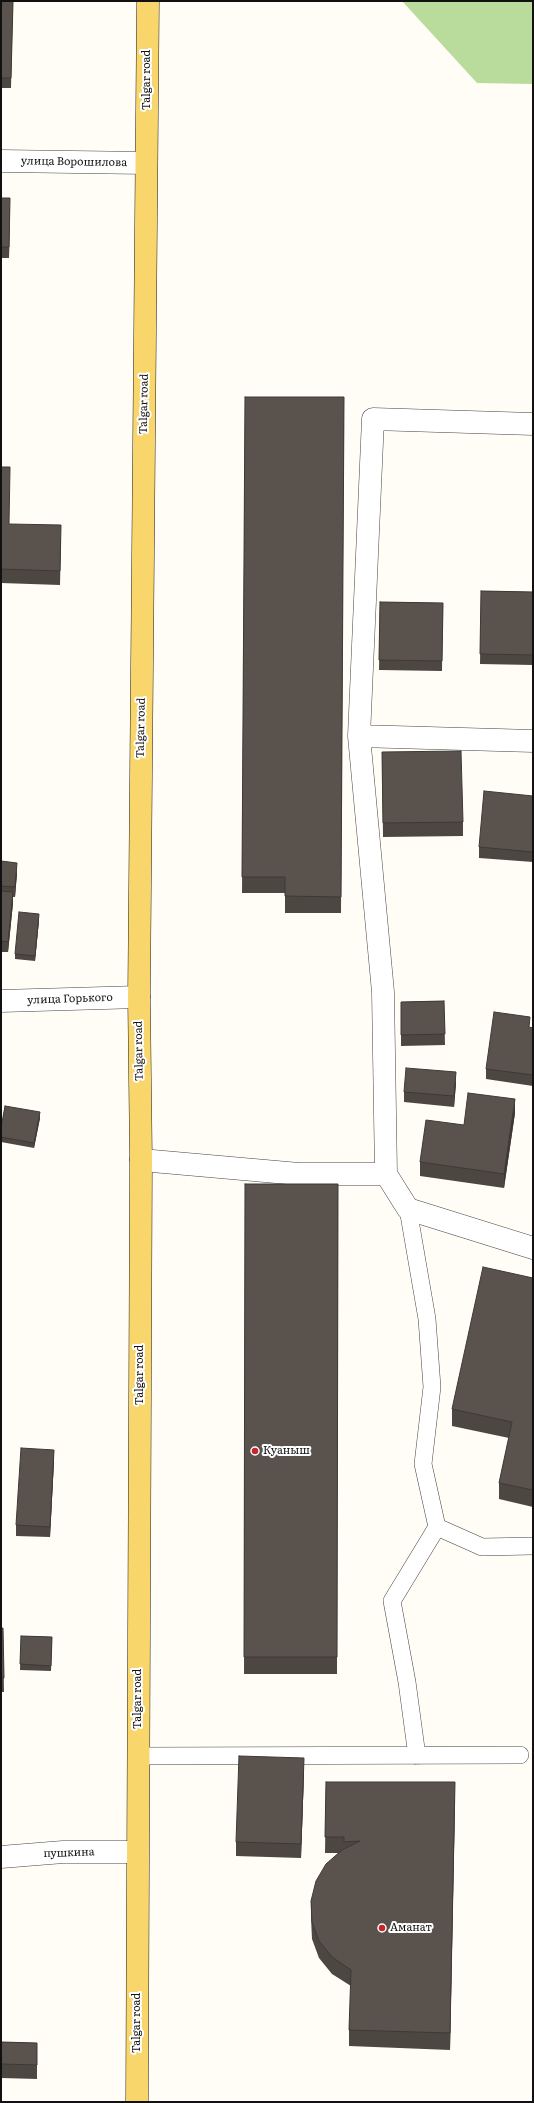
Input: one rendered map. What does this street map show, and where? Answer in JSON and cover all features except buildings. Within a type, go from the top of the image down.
[{"type":"main road","name":"Talgar road","points":[[137,2102],[137,1756],[141,1160],[139,997],[148,1]]},
{"type":"street","name":"улица Ворошилова","points":[[1,161],[146,163]]},
{"type":"street","points":[[533,424],[373,419],[359,736],[383,992],[386,1174],[408,1209],[533,1248]]},
{"type":"street","points":[[359,736],[533,741]]},
{"type":"street","name":"улица Горького","points":[[1,1001],[139,997]]},
{"type":"street","points":[[141,1160],[298,1174],[386,1174]]},
{"type":"street","name":"пушкина","points":[[1,1857],[63,1852],[137,1852]]},
{"type":"lane","points":[[408,1209],[427,1319],[432,1387],[423,1464],[437,1527],[392,1601],[407,1682],[417,1756]]},
{"type":"lane","points":[[437,1527],[482,1547],[533,1546]]},
{"type":"lane","points":[[137,1756],[520,1755]]},
{"type":"green space","points":[[402,1],[533,1],[533,84],[477,83]]},
{"type":"place","name":"Куаныш","points":[[255,1451]]},
{"type":"place","name":"Аманат","points":[[382,1928]]}]
